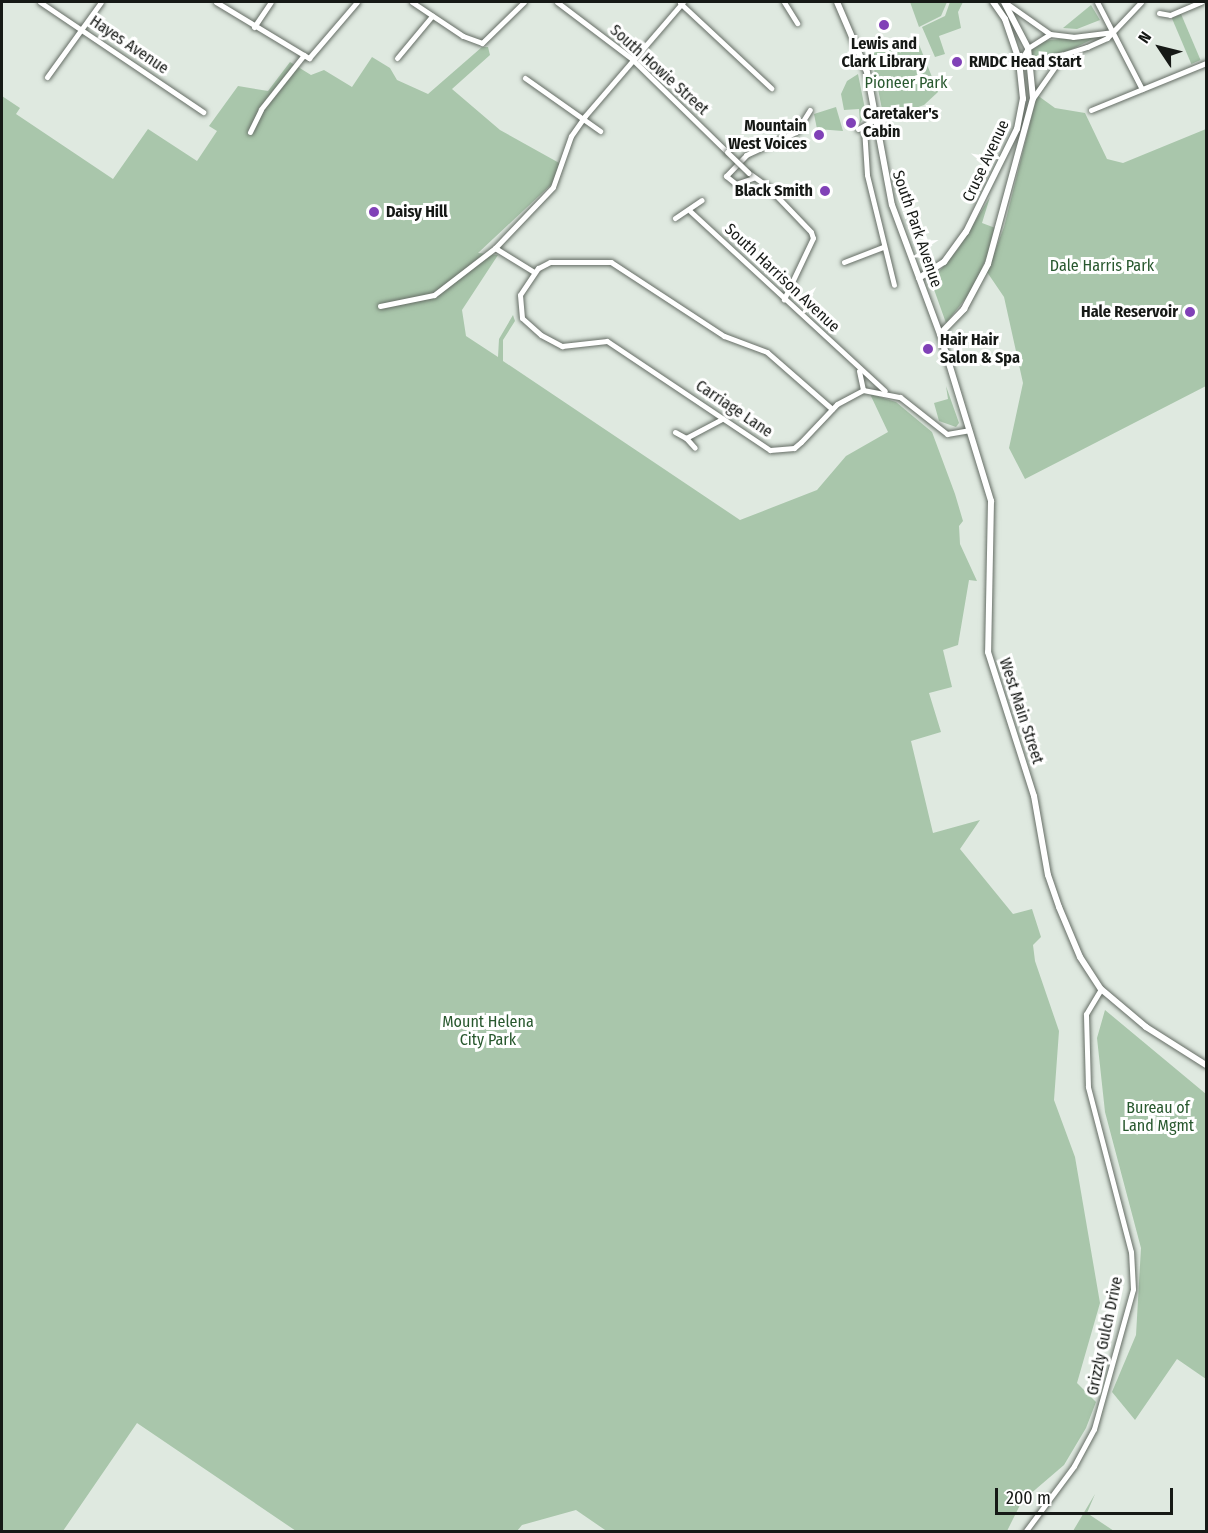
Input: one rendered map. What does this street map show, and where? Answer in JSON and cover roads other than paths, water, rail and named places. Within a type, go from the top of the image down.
[{"type":"street","name":"Hayes Avenue","points":[[40,2],[203,112]]},
{"type":"street","points":[[47,77],[101,2]]},
{"type":"street","points":[[216,2],[254,27],[307,56]]},
{"type":"street","points":[[254,27],[271,2]]},
{"type":"street","points":[[250,132],[261,109],[357,2]]},
{"type":"street","points":[[412,2],[432,16],[482,43],[524,2]]},
{"type":"street","name":"South Howie Street","points":[[556,2],[632,59],[751,176],[768,187],[813,238],[784,300]]},
{"type":"street","points":[[380,306],[434,295],[495,248],[553,187],[571,136],[585,116],[681,2],[771,88]]},
{"type":"street","name":"South Park Avenue","points":[[837,2],[863,61],[876,119],[885,182],[940,334],[969,430]]},
{"type":"street","name":"Cruse Avenue","points":[[919,278],[944,262],[960,240],[1003,163],[1021,113],[1020,58],[993,2]]},
{"type":"street","points":[[1005,2],[1050,34],[1073,37],[1112,32]]},
{"type":"street","name":"Cruse Avenue","points":[[940,334],[964,309],[988,264],[1033,98],[1028,48],[1005,2]]},
{"type":"street","points":[[1097,2],[1142,89]]},
{"type":"street","points":[[1050,34],[1028,48],[1020,58],[1030,65],[1062,56],[1112,32],[1141,2]]},
{"type":"street","points":[[1159,13],[1170,15],[1201,2]]},
{"type":"street","points":[[785,3],[796,23]]},
{"type":"street","points":[[398,58],[432,16]]},
{"type":"street","points":[[1033,98],[1046,74],[1062,56]]},
{"type":"street","points":[[1091,110],[1206,63]]},
{"type":"street","points":[[525,78],[585,116],[600,131]]},
{"type":"street","points":[[751,176],[736,184],[726,176],[746,155],[803,127],[802,120],[810,110]]},
{"type":"street","points":[[876,119],[869,120],[861,129],[867,175],[894,285]]},
{"type":"street","points":[[675,218],[690,211],[702,200]]},
{"type":"street","name":"South Harrison Avenue","points":[[690,211],[886,392]]},
{"type":"street","points":[[844,262],[883,247]]},
{"type":"street","points":[[495,248],[534,272],[550,262],[611,262],[724,336],[767,352],[832,410]]},
{"type":"street","name":"Carriage Lane","points":[[534,272],[520,295],[519,309],[535,331],[562,346],[607,341],[766,447],[782,452],[794,448],[832,410],[863,390]]},
{"type":"street","name":"South Harrison Avenue","points":[[855,365],[863,390]]},
{"type":"street","points":[[863,390],[886,392],[947,434],[969,430]]},
{"type":"street","points":[[686,438],[722,419]]},
{"type":"street","name":"West Main Street","points":[[969,430],[994,519],[986,624],[989,662],[1034,796],[1048,875],[1059,907],[1080,957],[1101,989],[1146,1027],[1206,1065]]},
{"type":"street","points":[[675,432],[686,438],[694,448]]},
{"type":"street","name":"Grizzly Gulch Drive","points":[[1025,1532],[1074,1466],[1094,1429],[1132,1289],[1131,1252],[1088,1087],[1086,1014],[1101,989]]},
{"type":"place","name":"Lewis and Clark Library","points":[[884,25]]},
{"type":"place","name":"RMDC Head Start","points":[[957,62]]},
{"type":"place","name":"Caretaker's Cabin","points":[[851,123]]},
{"type":"place","name":"Mountain West Voices","points":[[819,135]]},
{"type":"place","name":"Black Smith","points":[[825,191]]},
{"type":"place","name":"Daisy Hill","points":[[374,212]]},
{"type":"place","name":"Hale Reservoir","points":[[1190,312]]},
{"type":"place","name":"Hair Hair Salon & Spa","points":[[928,349]]},
{"type":"park label","name":"Pioneer Park","points":[[906,83]]},
{"type":"park label","name":"Dale Harris Park","points":[[1102,266]]},
{"type":"park label","name":"Mount Helena City Park","points":[[488,1031]]},
{"type":"park label","name":"Bureau of Land Mgmt","points":[[1158,1117]]}]
